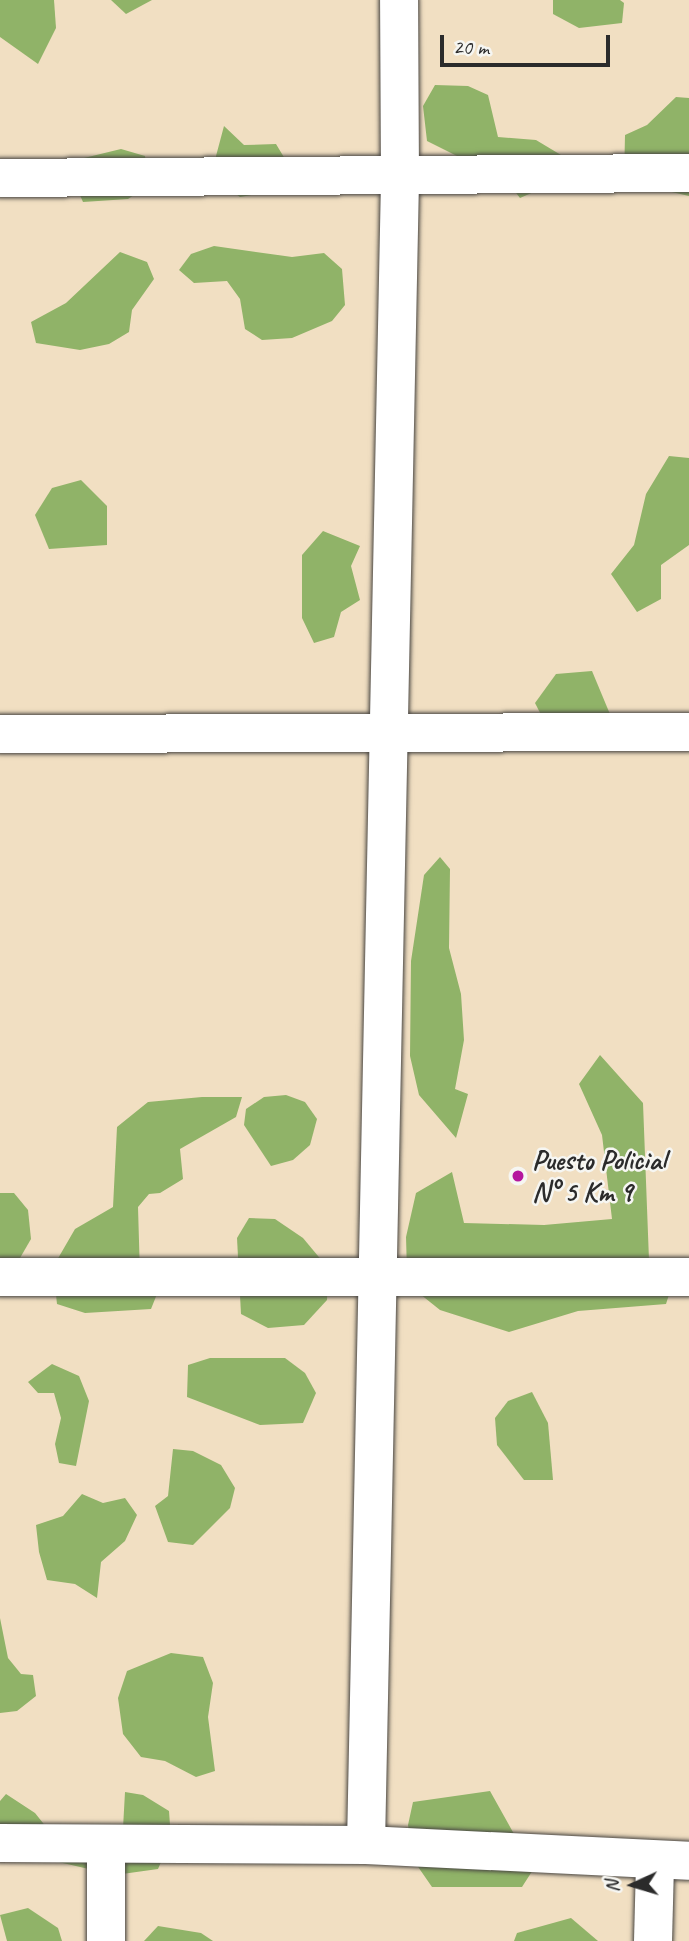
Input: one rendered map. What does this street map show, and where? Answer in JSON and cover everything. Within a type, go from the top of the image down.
[{"type":"street","points":[[366,1845],[400,178],[399,0]]},
{"type":"street","points":[[0,178],[400,178],[689,173]]},
{"type":"street","points":[[0,734],[689,732]]},
{"type":"street","points":[[0,1277],[689,1277]]},
{"type":"street","points":[[0,1843],[106,1846],[366,1845],[672,1862],[653,1941]]},
{"type":"street","points":[[106,1846],[106,1941]]},
{"type":"green space","points":[[0,0],[54,0],[56,28],[38,64],[0,37]]},
{"type":"green space","points":[[111,0],[152,0],[126,14]]},
{"type":"green space","points":[[553,0],[620,0],[624,3],[622,23],[579,28],[553,14]]},
{"type":"green space","points":[[435,85],[468,86],[488,95],[498,137],[536,140],[561,155],[559,181],[520,198],[493,163],[461,158],[427,141],[423,106]]},
{"type":"green space","points":[[676,97],[689,98],[689,196],[624,181],[625,135],[647,125]]},
{"type":"green space","points":[[224,126],[244,145],[276,144],[288,164],[258,194],[240,197],[218,181],[216,156]]},
{"type":"green space","points":[[121,149],[145,156],[149,185],[128,199],[83,202],[72,177],[84,158]]},
{"type":"green space","points":[[214,246],[292,257],[324,253],[342,269],[345,305],[332,321],[292,338],[262,340],[245,329],[240,299],[227,281],[194,283],[179,270],[191,254]]},
{"type":"green space","points":[[120,252],[147,262],[154,279],[132,310],[129,332],[109,344],[80,350],[36,343],[31,322],[66,303]]},
{"type":"green space","points":[[669,456],[689,458],[689,545],[661,565],[661,599],[637,612],[611,574],[634,545],[646,494]]},
{"type":"green space","points":[[81,480],[107,506],[107,545],[49,549],[35,515],[52,488]]},
{"type":"green space","points":[[323,531],[360,546],[351,566],[360,600],[341,612],[334,637],[314,643],[302,618],[302,555]]},
{"type":"green space","points":[[592,671],[612,719],[556,744],[535,703],[556,674]]},
{"type":"green space","points":[[440,857],[450,869],[449,948],[461,994],[464,1040],[455,1089],[468,1094],[456,1138],[419,1095],[410,1056],[411,961],[424,875]]},
{"type":"green space","points":[[600,1055],[643,1103],[649,1260],[674,1279],[666,1304],[578,1311],[509,1332],[440,1310],[420,1294],[407,1272],[406,1237],[416,1193],[452,1172],[464,1223],[544,1225],[612,1219],[602,1135],[579,1084]]},
{"type":"green space","points":[[286,1095],[305,1102],[317,1119],[310,1145],[293,1160],[271,1166],[244,1125],[246,1109],[264,1097]]},
{"type":"green space","points":[[202,1097],[242,1097],[236,1117],[180,1149],[183,1179],[160,1193],[149,1194],[138,1207],[140,1275],[159,1289],[151,1309],[85,1313],[57,1304],[53,1267],[75,1229],[113,1207],[117,1127],[148,1102]]},
{"type":"green space","points":[[0,1193],[14,1193],[28,1210],[31,1239],[20,1258],[0,1266]]},
{"type":"green space","points":[[249,1218],[275,1219],[303,1238],[328,1268],[327,1300],[304,1325],[268,1328],[241,1314],[237,1238]]},
{"type":"green space","points":[[210,1358],[285,1358],[305,1373],[316,1393],[303,1423],[260,1425],[187,1397],[188,1365]]},
{"type":"green space","points":[[52,1364],[79,1376],[89,1401],[76,1466],[59,1463],[55,1444],[61,1418],[54,1393],[38,1393],[28,1382]]},
{"type":"green space","points":[[532,1392],[548,1423],[553,1480],[524,1480],[497,1445],[495,1418],[508,1401]]},
{"type":"green space","points":[[173,1449],[193,1451],[221,1465],[235,1488],[230,1508],[193,1545],[168,1542],[155,1506],[168,1496]]},
{"type":"green space","points":[[82,1494],[103,1503],[125,1498],[137,1515],[125,1541],[101,1562],[97,1598],[75,1584],[47,1580],[39,1552],[36,1525],[63,1516]]},
{"type":"green space","points":[[0,1618],[8,1658],[21,1674],[33,1675],[36,1696],[17,1711],[0,1713]]},
{"type":"green space","points":[[171,1653],[203,1657],[213,1683],[208,1717],[215,1771],[196,1777],[165,1761],[141,1757],[123,1734],[118,1698],[127,1671]]},
{"type":"green space","points":[[490,1791],[514,1834],[538,1862],[522,1887],[432,1887],[414,1861],[408,1825],[413,1802]]},
{"type":"green space","points":[[125,1792],[143,1795],[169,1811],[171,1839],[158,1869],[115,1875],[41,1858],[0,1834],[0,1801],[6,1794],[35,1813],[47,1828],[123,1828]]},
{"type":"green space","points":[[28,1908],[58,1928],[62,1941],[7,1941],[0,1915]]},
{"type":"green space","points":[[571,1918],[598,1941],[514,1941],[517,1933]]},
{"type":"green space","points":[[158,1926],[201,1933],[213,1941],[144,1941]]},
{"type":"place","name":"Puesto Policial N° 5 Km 9","points":[[518,1176]]}]
